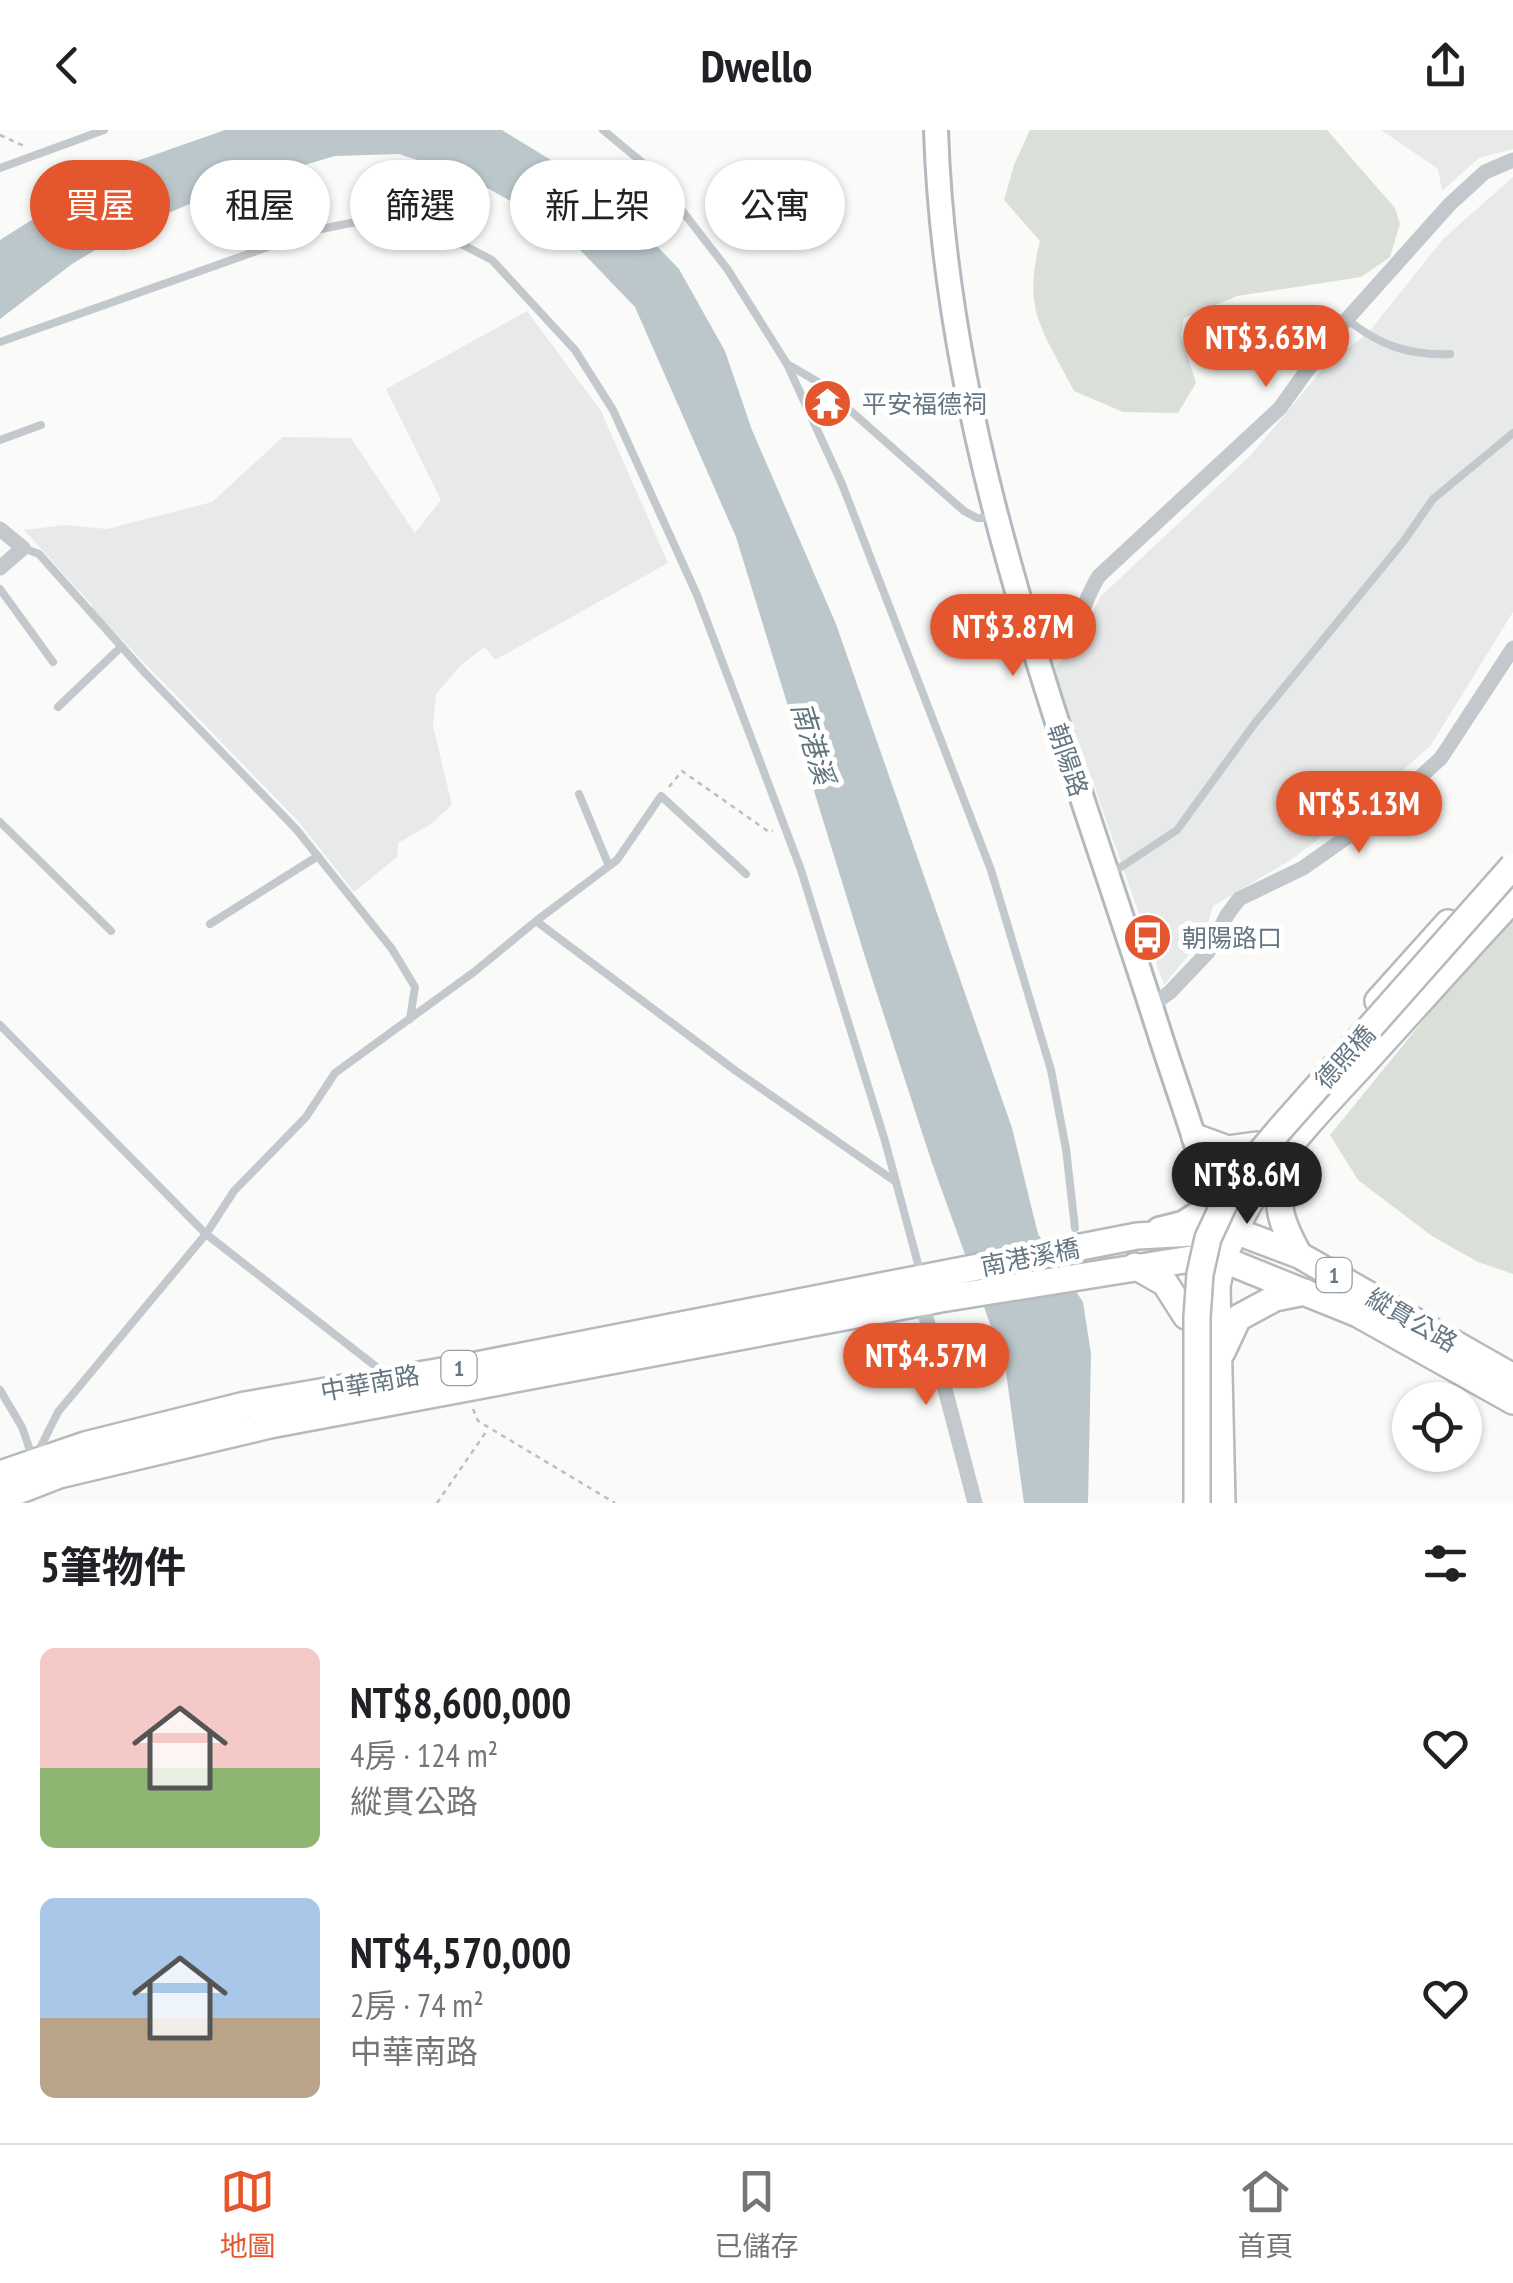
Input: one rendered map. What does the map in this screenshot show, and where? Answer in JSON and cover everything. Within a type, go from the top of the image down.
[{"type":"main road","points":[[1222,1503],[1217,1286],[1222,1259],[1214,1203],[1257,1144],[1302,1096],[1413,959],[1513,856]]},
{"type":"main road","name":"德照橋","points":[[1198,1503],[1200,1274],[1208,1238],[1224,1204],[1242,1174],[1281,1128],[1513,866]]},
{"type":"main road","name":"德照橋","points":[[1206,1503],[1208,1291],[1218,1240],[1230,1212],[1278,1146],[1513,880]]},
{"type":"main road","points":[[1186,1503],[1186,1316],[1191,1259],[1252,1196],[1286,1151],[1513,899]]},
{"type":"main road","points":[[1195,1137],[1228,1150],[1257,1144]]},
{"type":"main road","points":[[1286,1151],[1278,1197],[1280,1221],[1299,1255]]},
{"type":"main road","name":"縱貫公路","points":[[1137,1236],[1219,1231],[1299,1255],[1513,1377]]},
{"type":"main road","name":"南港溪橋","points":[[930,1289],[1137,1236]]},
{"type":"main road","name":"縱貫公路","points":[[1136,1266],[1222,1259],[1358,1314],[1513,1401]]},
{"type":"main road","points":[[1136,1266],[1165,1284],[1186,1316]]},
{"type":"main road","name":"南港溪橋","points":[[930,1289],[1136,1266]]},
{"type":"main road","name":"中華南路","points":[[0,1474],[37,1471],[391,1379],[930,1289]]},
{"type":"main road","name":"中華南路","points":[[219,1424],[464,1387],[930,1289]]},
{"type":"main road","points":[[1220,1356],[1238,1318],[1274,1298],[1306,1292]]},
{"type":"main road","name":"中華南路","points":[[0,1498],[37,1471]]},
{"type":"street","name":"朝陽路","points":[[936,130],[938,199],[948,286],[996,518],[1034,659],[1214,1203]]},
{"type":"street","points":[[1034,659],[1064,642],[1099,576],[1280,408],[1331,338],[1450,204],[1485,172],[1513,160]]},
{"type":"street","points":[[0,529],[24,548],[0,568]]},
{"type":"street","points":[[1151,1006],[1208,952],[1226,914],[1239,900],[1302,868],[1382,813],[1441,758],[1513,648]]},
{"type":"street","points":[[1137,1236],[1183,1223],[1214,1203]]},
{"type":"street","points":[[930,1289],[974,1503]]},
{"type":"lane","points":[[0,168],[104,130]]},
{"type":"lane","points":[[603,130],[649,168],[728,270],[787,364],[842,484],[991,870],[1052,1070],[1075,1228]]},
{"type":"lane","points":[[0,342],[316,230],[362,222],[419,222],[492,260],[575,350],[613,410],[697,595],[806,888],[930,1289]]},
{"type":"lane","points":[[1348,320],[1370,337],[1395,348],[1425,355],[1450,354]]},
{"type":"lane","points":[[787,364],[818,382],[964,511],[977,518],[996,518]]},
{"type":"lane","points":[[0,440],[41,425]]},
{"type":"lane","points":[[1108,876],[1177,830],[1255,723],[1403,542],[1433,499],[1513,434]]},
{"type":"lane","points":[[24,548],[39,554],[318,856],[392,949],[415,987],[410,1019]]},
{"type":"lane","points":[[0,589],[53,662]]},
{"type":"lane","points":[[58,707],[121,646]]},
{"type":"lane","points":[[578,794],[609,866]]},
{"type":"lane","points":[[37,1471],[58,1412],[206,1234],[234,1190],[306,1117],[335,1073],[617,860],[661,796],[746,874]]},
{"type":"lane","points":[[0,822],[111,931]]},
{"type":"lane","points":[[210,924],[318,856]]},
{"type":"lane","points":[[536,921],[736,1071],[896,1182]]},
{"type":"lane","points":[[0,1025],[206,1234],[391,1379]]},
{"type":"lane","points":[[0,1390],[22,1427],[37,1471]]},
{"type":"path","points":[[0,134],[39,154]]},
{"type":"path","points":[[661,796],[682,771],[768,832],[784,828]]},
{"type":"path","points":[[464,1387],[478,1421],[615,1503]]},
{"type":"path","points":[[437,1503],[489,1428]]},
{"type":"shaded area","points":[[1030,130],[1327,130],[1395,208],[1400,224],[1390,257],[1361,277],[1237,296],[1184,318],[1181,335],[1196,383],[1178,413],[1123,412],[1074,391],[1039,320],[1033,286],[1040,241],[1004,200]]},
{"type":"shaded area","points":[[1381,130],[1513,130],[1513,149],[1479,158],[1442,191],[1438,169]]},
{"type":"shaded area","points":[[1513,177],[1513,612],[1431,745],[1368,802],[1289,861],[1213,906],[1204,936],[1164,985],[1053,669],[1078,644],[1100,597],[1251,455],[1327,364],[1368,333],[1443,239]]},
{"type":"shaded area","points":[[527,311],[601,411],[668,563],[495,660],[485,647],[462,664],[436,694],[433,726],[452,805],[431,824],[398,843],[397,857],[354,892],[299,822],[92,609],[24,530],[65,525],[107,529],[212,502],[283,437],[351,438],[415,533],[441,500],[386,389]]},
{"type":"shaded area","points":[[1513,919],[1513,1274],[1478,1262],[1432,1236],[1358,1180],[1330,1135],[1452,985]]},
{"type":"water","name":"南港溪","points":[[225,130],[502,130],[551,160],[510,160],[510,201],[490,190],[490,160],[417,160],[399,154],[322,160],[190,160],[190,204],[170,212],[170,160],[140,160]]},
{"type":"water","name":"南港溪","points":[[30,221],[30,250],[95,250],[0,319],[0,240]]},
{"type":"water","name":"南港溪","points":[[580,250],[661,250],[679,269],[725,351],[752,430],[836,624],[1012,1128],[1038,1234],[1083,1302],[1091,1354],[1088,1503],[1024,1503],[1005,1365],[932,1163],[866,960],[736,537],[635,307]]},
{"type":"place","name":"平安福德祠","points":[[827,404]]},
{"type":"place","name":"朝陽路口","points":[[1147,938]]}]
